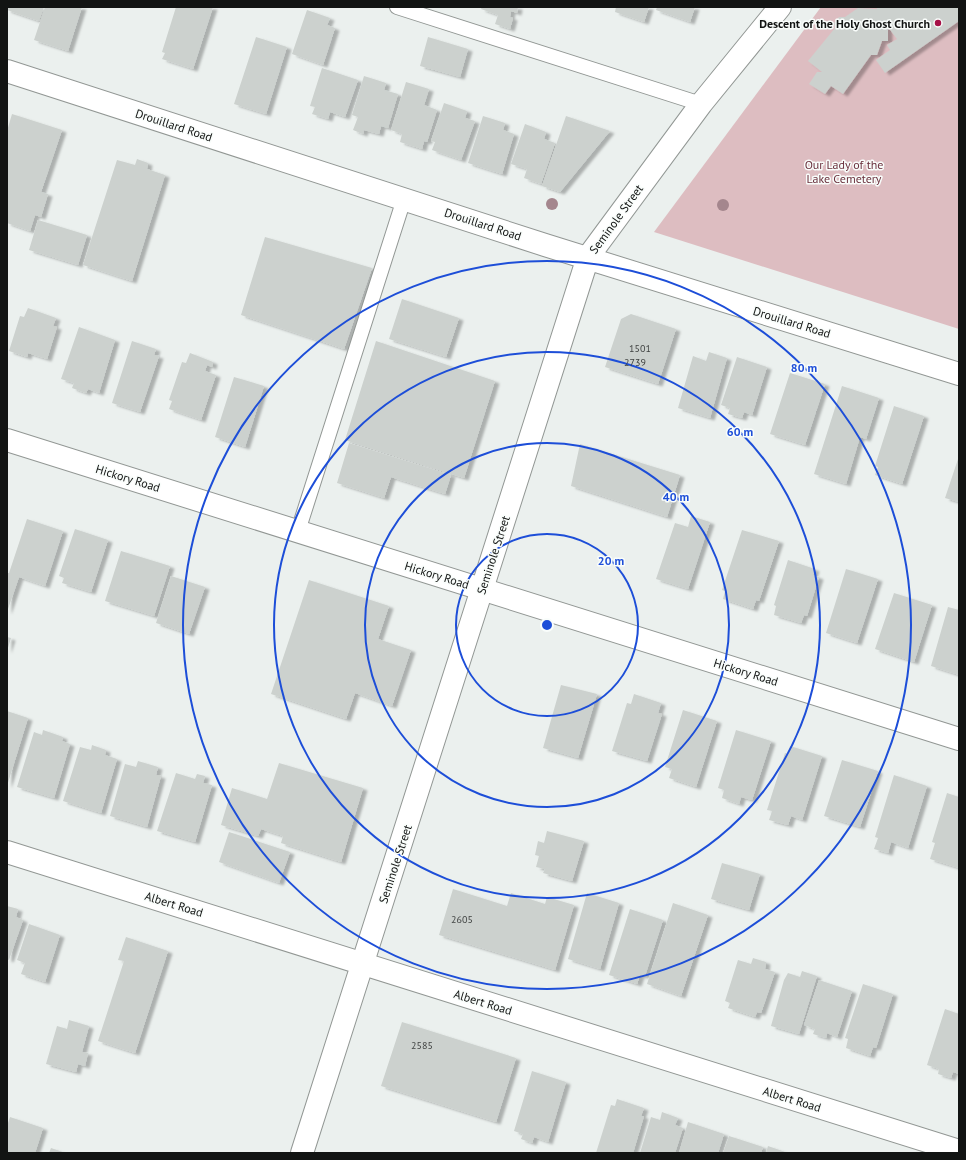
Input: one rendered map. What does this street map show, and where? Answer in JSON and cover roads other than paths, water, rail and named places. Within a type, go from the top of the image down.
[{"type":"street","name":"Seminole Street","points":[[302,1153],[588,258],[701,104],[780,7]]},
{"type":"street","name":"Drouillard Road","points":[[7,71],[588,258],[959,374]]},
{"type":"street","name":"Hickory Road","points":[[7,440],[959,739]]},
{"type":"street","name":"Albert Road","points":[[7,852],[959,1151]]},
{"type":"lane","points":[[397,7],[701,104]]},
{"type":"lane","points":[[298,531],[404,199]]},
{"type":"place","name":"Descent of the Holy Ghost Church","points":[[938,23]]},
{"type":"park label","name":"Our Lady of the Lake Cemetery","points":[[844,171]]}]
